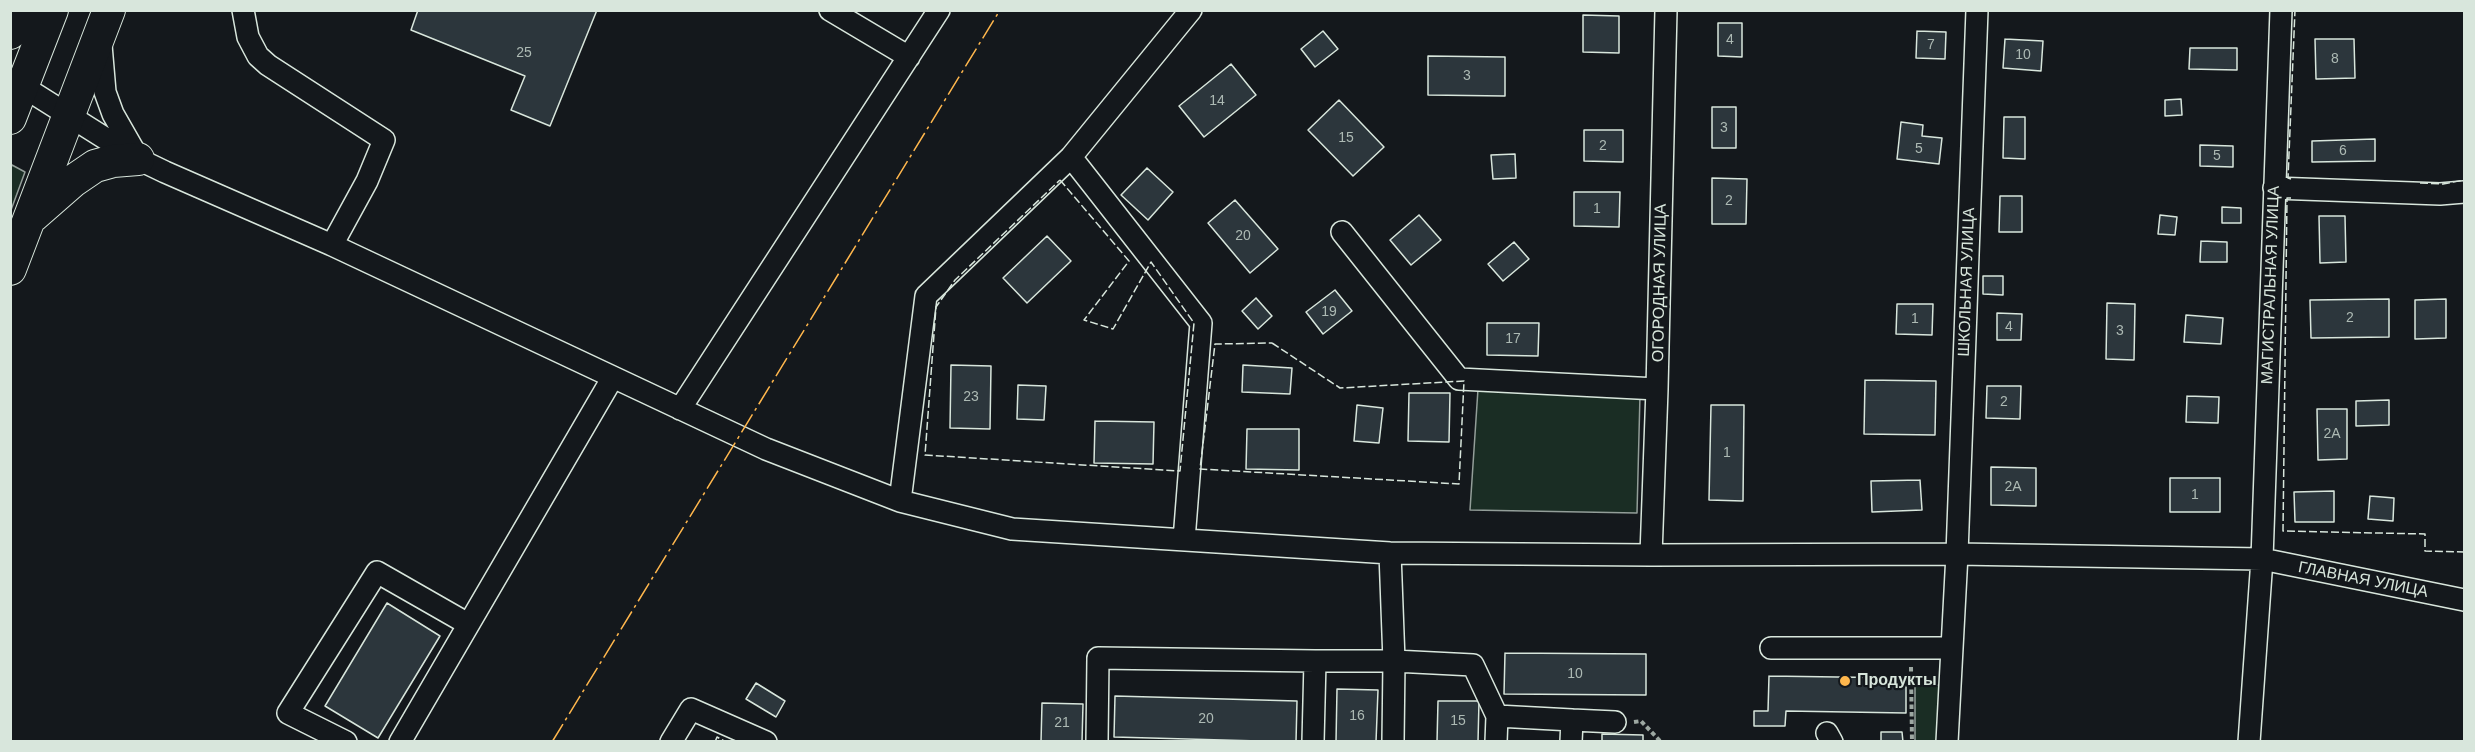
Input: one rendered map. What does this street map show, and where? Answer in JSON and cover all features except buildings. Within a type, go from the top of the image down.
[{"type":"highway","points":[[10,33],[36,10]]},
{"type":"highway","points":[[10,118],[16,83],[52,10]]},
{"type":"highway","points":[[10,269],[105,21]]},
{"type":"highway","points":[[28,221],[73,181],[95,166],[113,160],[138,159]]},
{"type":"street","points":[[243,10],[248,37],[258,56],[268,65],[384,140],[367,181],[332,244]]},
{"type":"street","points":[[830,10],[909,57]]},
{"type":"street","points":[[680,409],[939,10]]},
{"type":"street","points":[[900,501],[926,296],[1071,157],[1191,10]]},
{"type":"street","name":"ОГОРОДНАЯ УЛИЦА","points":[[1651,555],[1666,10]]},
{"type":"street","name":"ШКОЛЬНАЯ УЛИЦА","points":[[1947,741],[1957,554],[1977,10]]},
{"type":"street","name":"МАГИСТРАЛЬНАЯ УЛИЦА","points":[[2249,741],[2262,559],[2281,10]]},
{"type":"street","points":[[105,21],[105,92],[113,114],[138,159]]},
{"type":"street","name":"ГЛАВНАЯ УЛИЦА","points":[[16,83],[138,159],[332,244],[766,449],[900,501],[1012,529],[1390,553],[1957,554],[2262,559],[2464,600]]},
{"type":"street","points":[[1071,157],[1201,323],[1184,540]]},
{"type":"street","points":[[2274,188],[2440,194],[2464,192]]},
{"type":"street","points":[[1342,232],[1460,379],[1657,389]]},
{"type":"street","points":[[400,741],[613,377]]},
{"type":"street","points":[[1390,553],[1394,661],[1393,741]]},
{"type":"street","points":[[346,741],[288,713],[377,572],[468,624]]},
{"type":"street","points":[[1771,648],[1952,648]]},
{"type":"street","points":[[1096,741],[1098,658],[1315,662],[1394,661],[1473,665],[1497,716],[1497,741]]},
{"type":"street","points":[[1313,741],[1315,662]]},
{"type":"street","points":[[671,741],[691,709],[766,741]]},
{"type":"street","points":[[1497,716],[1615,722]]},
{"type":"street","points":[[1571,741],[1572,720]]},
{"type":"path","points":[[1911,648],[1912,741]]},
{"type":"path","points":[[1641,721],[1661,741]]},
{"type":"green space","points":[[12,165],[25,172],[11,210],[10,170]]},
{"type":"green space","points":[[1478,389],[1640,395],[1637,513],[1470,510]]},
{"type":"green space","points":[[1915,685],[1942,685],[1938,741],[1915,741]]},
{"type":"fence","points":[[2291,179],[2288,178],[2295,10]]},
{"type":"fence","points":[[1060,180],[1129,261],[1084,320],[1113,329],[1151,262],[1194,323],[1180,471],[925,455],[936,307],[955,280],[1060,180]]},
{"type":"fence","points":[[2420,183],[2443,184],[2464,180]]},
{"type":"fence","points":[[2291,198],[2287,198],[2283,531],[2425,534],[2425,551],[2464,552]]},
{"type":"fence","points":[[1272,343],[1340,388],[1464,381],[1459,484],[1200,469],[1215,344],[1272,343]]},
{"type":"fence","points":[[715,742],[717,737],[726,742]]},
{"type":"power","points":[[552,742],[1000,10]]},
{"type":"place","name":"Продукты","points":[[1845,681]]}]
